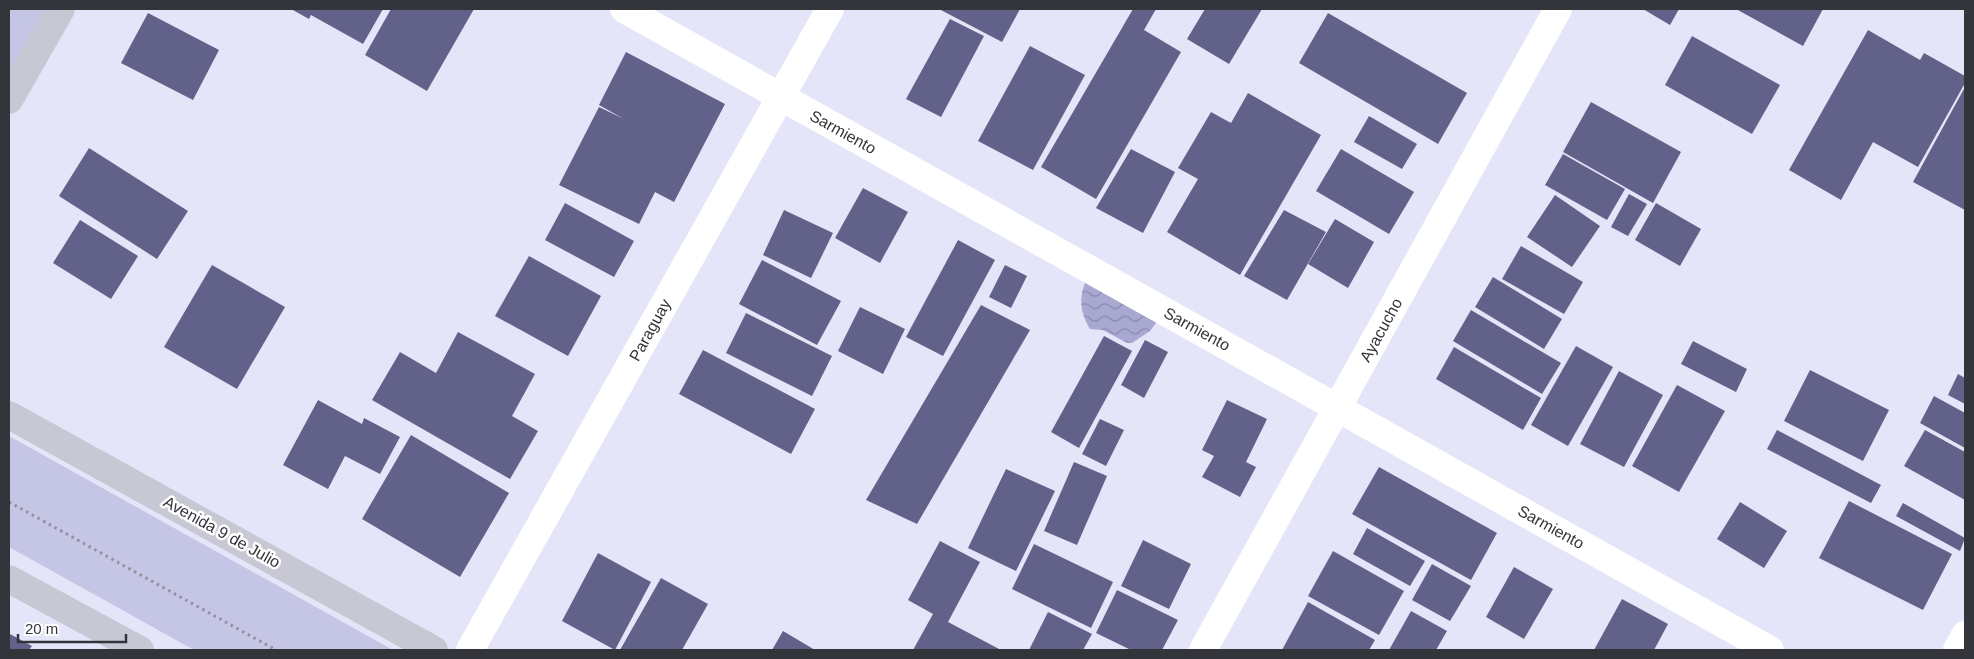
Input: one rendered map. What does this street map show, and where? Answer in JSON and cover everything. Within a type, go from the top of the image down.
[{"type":"main road","points":[[9,100],[61,9]]},
{"type":"main road","name":"Avenida 9 de Julio","points":[[9,414],[434,650]]},
{"type":"main road","points":[[9,579],[140,650]]},
{"type":"street","name":"Sarmiento","points":[[624,9],[1770,650]]},
{"type":"street","name":"Paraguay","points":[[470,650],[830,9]]},
{"type":"street","name":"Ayacucho","points":[[1203,650],[1558,9]]},
{"type":"street","points":[[1957,650],[1965,635]]},
{"type":"path","points":[[9,502],[276,650]]},
{"type":"shaded area","points":[[9,9],[50,9],[9,84]]},
{"type":"shaded area","points":[[9,436],[393,650],[194,650],[9,547]]},
{"type":"water","points":[[1087,279],[1162,315],[1150,331],[1132,343],[1127,343],[1103,330],[1090,329],[1084,317],[1081,304],[1082,292]]},
{"type":"building","points":[[291,9],[383,9],[363,44],[311,15],[309,19]]},
{"type":"building","points":[[391,9],[474,9],[427,91],[365,55]]},
{"type":"building","points":[[939,9],[1020,9],[1002,42]]},
{"type":"building","points":[[1133,9],[1156,9],[1144,30],[1181,52],[1096,199],[1041,167]]},
{"type":"building","points":[[1205,9],[1262,9],[1229,64],[1187,39]]},
{"type":"building","points":[[1643,9],[1679,9],[1670,25]]},
{"type":"building","points":[[1736,9],[1823,9],[1803,46]]},
{"type":"building","points":[[148,13],[219,50],[193,100],[121,63]]},
{"type":"building","points":[[1328,13],[1467,93],[1438,144],[1299,63]]},
{"type":"building","points":[[950,19],[984,36],[941,117],[906,99]]},
{"type":"building","points":[[1868,30],[1920,60],[1924,53],[1965,76],[1965,83],[1918,167],[1873,142],[1841,200],[1789,170]]},
{"type":"building","points":[[1692,36],[1780,85],[1752,134],[1665,85]]},
{"type":"building","points":[[1030,46],[1085,75],[1033,170],[978,141]]},
{"type":"building","points":[[626,52],[725,104],[674,202],[655,192],[639,224],[559,185],[599,107],[624,119],[599,105]]},
{"type":"building","points":[[1965,87],[1965,210],[1913,182]]},
{"type":"building","points":[[1248,93],[1321,135],[1240,275],[1167,232],[1198,179],[1178,168],[1211,112],[1231,123]]},
{"type":"building","points":[[1591,102],[1681,152],[1653,203],[1563,152]]},
{"type":"building","points":[[1369,116],[1417,144],[1402,169],[1354,142]]},
{"type":"building","points":[[89,148],[188,211],[157,259],[59,196]]},
{"type":"building","points":[[1131,149],[1175,172],[1143,233],[1096,208]]},
{"type":"building","points":[[1341,149],[1414,192],[1389,234],[1316,191]]},
{"type":"building","points":[[1563,154],[1625,189],[1607,220],[1545,185]]},
{"type":"building","points":[[863,188],[908,212],[880,263],[835,238]]},
{"type":"building","points":[[1629,194],[1647,204],[1628,236],[1611,227]]},
{"type":"building","points":[[1555,195],[1600,226],[1572,267],[1527,237]]},
{"type":"building","points":[[565,203],[634,241],[614,277],[545,240]]},
{"type":"building","points":[[1656,203],[1701,229],[1680,266],[1635,240]]},
{"type":"building","points":[[784,210],[833,233],[811,278],[763,255]]},
{"type":"building","points":[[1284,210],[1326,232],[1287,300],[1244,276]]},
{"type":"building","points":[[1335,219],[1374,242],[1348,288],[1308,264]]},
{"type":"building","points":[[80,220],[138,256],[111,299],[53,263]]},
{"type":"building","points":[[958,240],[995,260],[943,356],[906,337]]},
{"type":"building","points":[[1521,246],[1583,282],[1564,314],[1502,279]]},
{"type":"building","points":[[529,256],[601,296],[568,356],[495,316]]},
{"type":"building","points":[[762,260],[841,301],[817,345],[739,304]]},
{"type":"building","points":[[212,265],[285,307],[237,389],[164,347]]},
{"type":"building","points":[[1005,265],[1027,276],[1011,308],[989,297]]},
{"type":"building","points":[[1493,277],[1562,319],[1544,349],[1475,307]]},
{"type":"building","points":[[981,305],[1030,330],[917,524],[866,500]]},
{"type":"building","points":[[860,307],[905,329],[883,374],[838,351]]},
{"type":"building","points":[[1471,310],[1561,363],[1542,394],[1453,341]]},
{"type":"building","points":[[746,313],[832,356],[812,396],[726,353]]},
{"type":"building","points":[[458,332],[535,374],[512,416],[538,431],[510,479],[372,400],[400,352],[436,373]]},
{"type":"building","points":[[1104,336],[1132,351],[1079,448],[1051,432]]},
{"type":"building","points":[[1145,340],[1168,352],[1144,398],[1121,385]]},
{"type":"building","points":[[1693,341],[1747,369],[1736,392],[1681,364]]},
{"type":"building","points":[[1576,346],[1613,367],[1568,446],[1531,425]]},
{"type":"building","points":[[1454,347],[1541,398],[1523,430],[1436,379]]},
{"type":"building","points":[[703,350],[815,409],[791,454],[679,394]]},
{"type":"building","points":[[1810,370],[1889,410],[1863,461],[1784,421]]},
{"type":"building","points":[[1619,371],[1663,395],[1624,467],[1580,444]]},
{"type":"building","points":[[1958,374],[1965,378],[1965,404],[1948,395]]},
{"type":"building","points":[[1677,385],[1725,411],[1679,492],[1632,466]]},
{"type":"building","points":[[1934,396],[1965,413],[1965,448],[1920,423]]},
{"type":"building","points":[[318,400],[362,424],[364,418],[400,437],[380,474],[345,456],[328,489],[283,465]]},
{"type":"building","points":[[1227,400],[1267,419],[1246,462],[1256,467],[1240,497],[1202,477],[1214,456],[1202,450]]},
{"type":"building","points":[[1100,419],[1124,430],[1106,466],[1082,454]]},
{"type":"building","points":[[1777,430],[1881,485],[1871,503],[1767,449]]},
{"type":"building","points":[[1925,430],[1965,452],[1965,500],[1904,466]]},
{"type":"building","points":[[411,435],[509,493],[460,577],[362,519]]},
{"type":"building","points":[[1074,462],[1107,476],[1077,545],[1044,531]]},
{"type":"building","points":[[1379,467],[1497,533],[1471,580],[1352,514]]},
{"type":"building","points":[[1006,469],[1055,491],[1016,571],[968,548]]},
{"type":"building","points":[[1849,501],[1952,554],[1923,610],[1819,558]]},
{"type":"building","points":[[1740,502],[1787,531],[1764,568],[1717,539]]},
{"type":"building","points":[[1903,503],[1965,538],[1960,551],[1896,516]]},
{"type":"building","points":[[1367,528],[1425,561],[1410,586],[1353,554]]},
{"type":"building","points":[[1143,540],[1191,564],[1169,609],[1121,586]]},
{"type":"building","points":[[940,541],[980,562],[948,622],[1001,650],[913,650],[933,614],[908,600]]},
{"type":"building","points":[[1034,544],[1113,582],[1091,628],[1012,589]]},
{"type":"building","points":[[1333,551],[1404,591],[1379,635],[1308,596]]},
{"type":"building","points":[[598,553],[651,582],[615,650],[562,621]]},
{"type":"building","points":[[1432,564],[1471,586],[1450,621],[1412,600]]},
{"type":"building","points":[[1514,567],[1553,589],[1524,639],[1486,617]]},
{"type":"building","points":[[661,578],[708,604],[682,650],[620,650]]},
{"type":"building","points":[[1117,590],[1178,620],[1162,650],[1131,650],[1096,633]]},
{"type":"building","points":[[1622,599],[1668,624],[1654,650],[1594,650]]},
{"type":"building","points":[[1308,602],[1375,640],[1369,650],[1282,650]]},
{"type":"building","points":[[1411,611],[1447,631],[1436,650],[1389,650]]},
{"type":"building","points":[[1048,612],[1092,634],[1083,650],[1029,650]]},
{"type":"building","points":[[783,631],[815,650],[772,650]]},
{"type":"building","points":[[10,634],[32,646],[29,650],[9,650]]}]
